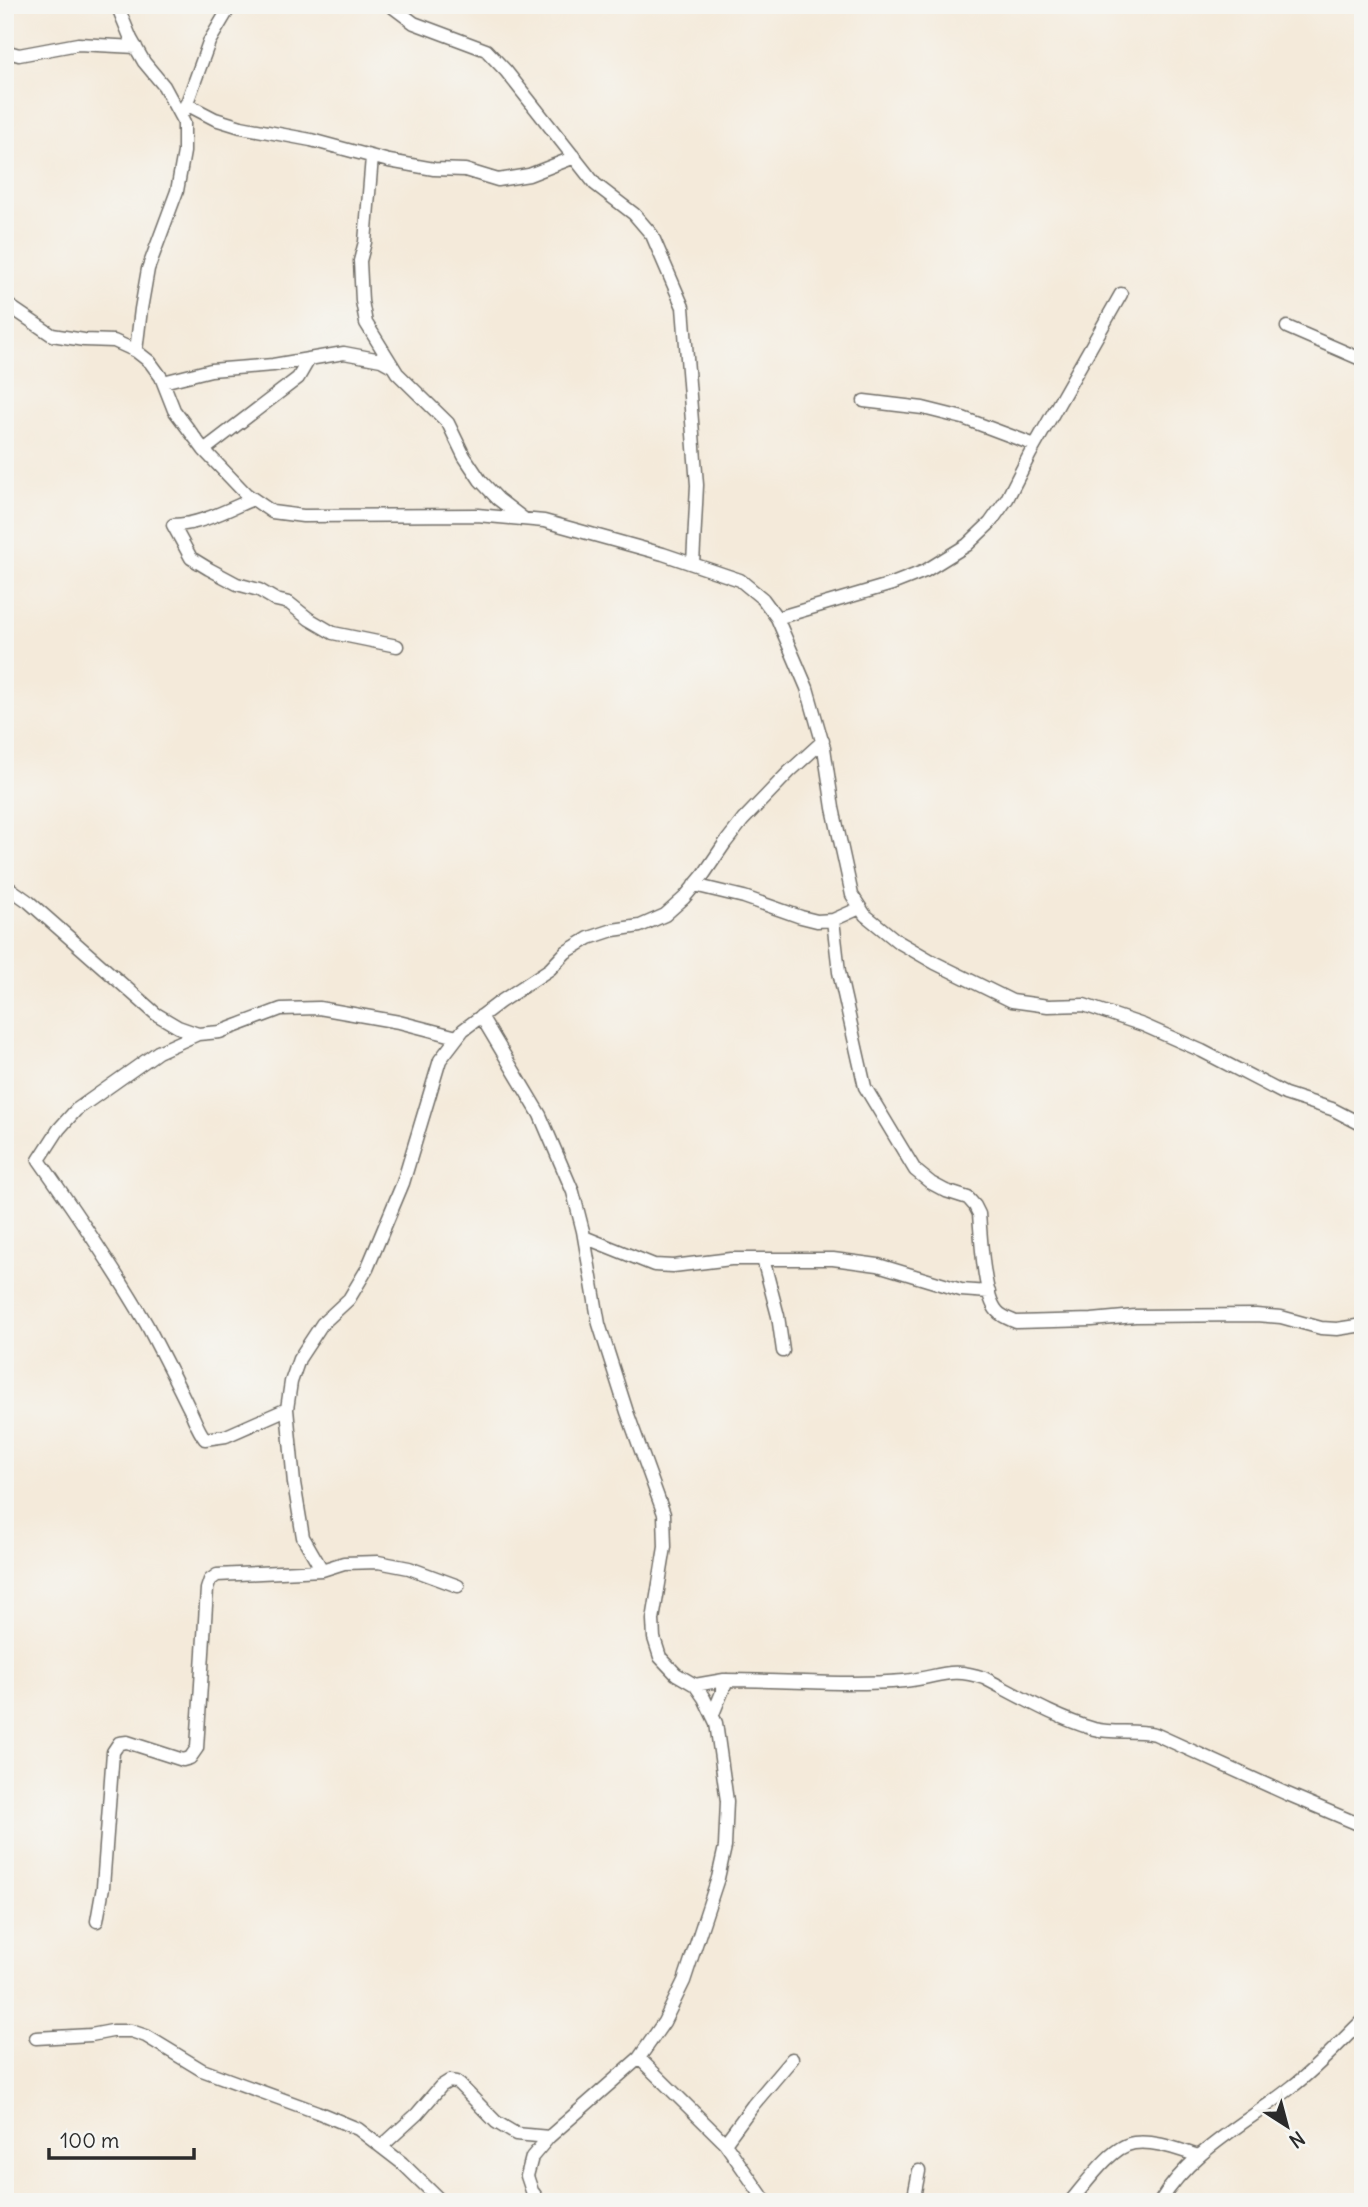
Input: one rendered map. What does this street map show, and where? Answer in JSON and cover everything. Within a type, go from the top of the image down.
[{"type":"street","points":[[117,5],[144,62],[164,86],[182,118]]},
{"type":"street","points":[[136,351],[148,269],[177,191],[184,152],[182,118],[209,42],[231,5]]},
{"type":"street","points":[[390,5],[414,23],[486,50],[506,71],[595,184],[634,214],[652,235],[683,307],[698,485],[693,564]]},
{"type":"street","points":[[5,51],[19,55],[78,44],[136,47]]},
{"type":"street","points":[[186,104],[215,119],[311,140],[372,157],[434,169],[464,170],[498,180],[529,175],[575,157]]},
{"type":"street","points":[[372,157],[365,242],[360,261],[366,323],[392,366],[448,423],[464,456],[480,480],[498,499],[525,520]]},
{"type":"street","points":[[776,618],[892,584],[925,571],[967,545],[990,523],[1007,499],[1121,295]]},
{"type":"street","points":[[5,303],[52,335],[114,341],[136,351],[150,362],[163,383],[174,410],[204,450],[265,508],[284,515],[440,514],[525,520],[556,525],[740,580],[763,600],[776,618],[807,688],[822,741],[852,895],[865,915],[897,941],[1012,1001],[1048,1006],[1084,1005],[1143,1025],[1202,1051],[1285,1094],[1332,1109],[1363,1125]]},
{"type":"street","points":[[1287,327],[1363,360]]},
{"type":"street","points":[[163,383],[211,370],[273,365],[344,353],[381,360],[392,366]]},
{"type":"street","points":[[204,450],[298,378],[309,359]]},
{"type":"street","points":[[864,401],[923,408],[963,418],[1035,445]]},
{"type":"street","points":[[253,499],[205,518],[173,525],[191,558],[237,584],[289,603],[333,633],[397,646]]},
{"type":"street","points":[[322,1570],[303,1537],[294,1483],[287,1409],[291,1382],[299,1359],[323,1324],[349,1299],[367,1269],[403,1183],[440,1060],[463,1030],[550,970],[566,952],[589,938],[613,930],[640,926],[665,915],[694,885],[743,820],[822,741]]},
{"type":"street","points":[[5,885],[29,902],[156,1014],[178,1027],[198,1034]]},
{"type":"street","points":[[694,885],[744,897],[817,921],[833,920],[860,908]]},
{"type":"street","points":[[833,920],[839,972],[864,1087],[915,1170],[946,1191],[968,1198],[975,1206],[989,1292],[997,1311],[1005,1318],[1016,1322],[1135,1316],[1256,1315],[1281,1317],[1321,1328],[1337,1329],[1363,1325]]},
{"type":"street","points":[[287,1409],[226,1436],[205,1439],[135,1306],[96,1241],[39,1160],[59,1129],[76,1110],[158,1052],[198,1034],[220,1032],[281,1009],[318,1008],[400,1022],[457,1037]]},
{"type":"street","points":[[481,1016],[540,1115],[573,1192],[599,1324],[664,1514],[665,1547],[653,1619],[654,1637],[660,1657],[677,1674],[695,1685],[713,1714],[727,1801],[725,1847],[718,1878],[684,1981],[664,2022],[639,2058],[549,2137],[532,2157],[527,2176],[532,2191],[540,2202]]},
{"type":"street","points":[[584,1237],[654,1265],[673,1266],[731,1259],[833,1259],[878,1265],[961,1290],[989,1292]]},
{"type":"street","points":[[763,1259],[778,1316],[783,1351]]},
{"type":"street","points":[[97,1921],[103,1887],[113,1752],[119,1744],[127,1742],[183,1760],[190,1758],[197,1748],[207,1590],[210,1580],[217,1575],[226,1574],[322,1570],[344,1563],[378,1562],[409,1568],[458,1586]]},
{"type":"street","points":[[695,1685],[727,1680],[904,1681],[953,1671],[968,1672],[1098,1730],[1143,1731],[1155,1734],[1363,1826]]},
{"type":"street","points":[[713,1714],[727,1680]]},
{"type":"street","points":[[1160,2202],[1199,2155],[1294,2085],[1363,2020]]},
{"type":"street","points":[[36,2038],[113,2031],[131,2031],[146,2036],[202,2070],[358,2129],[428,2187],[442,2202]]},
{"type":"street","points":[[639,2058],[724,2143],[766,2202]]},
{"type":"street","points":[[724,2143],[792,2059]]},
{"type":"street","points":[[381,2147],[449,2081],[456,2081],[496,2122],[516,2134],[549,2137]]},
{"type":"street","points":[[1073,2201],[1117,2150],[1130,2143],[1154,2144],[1199,2155]]},
{"type":"street","points":[[913,2202],[919,2172]]}]
